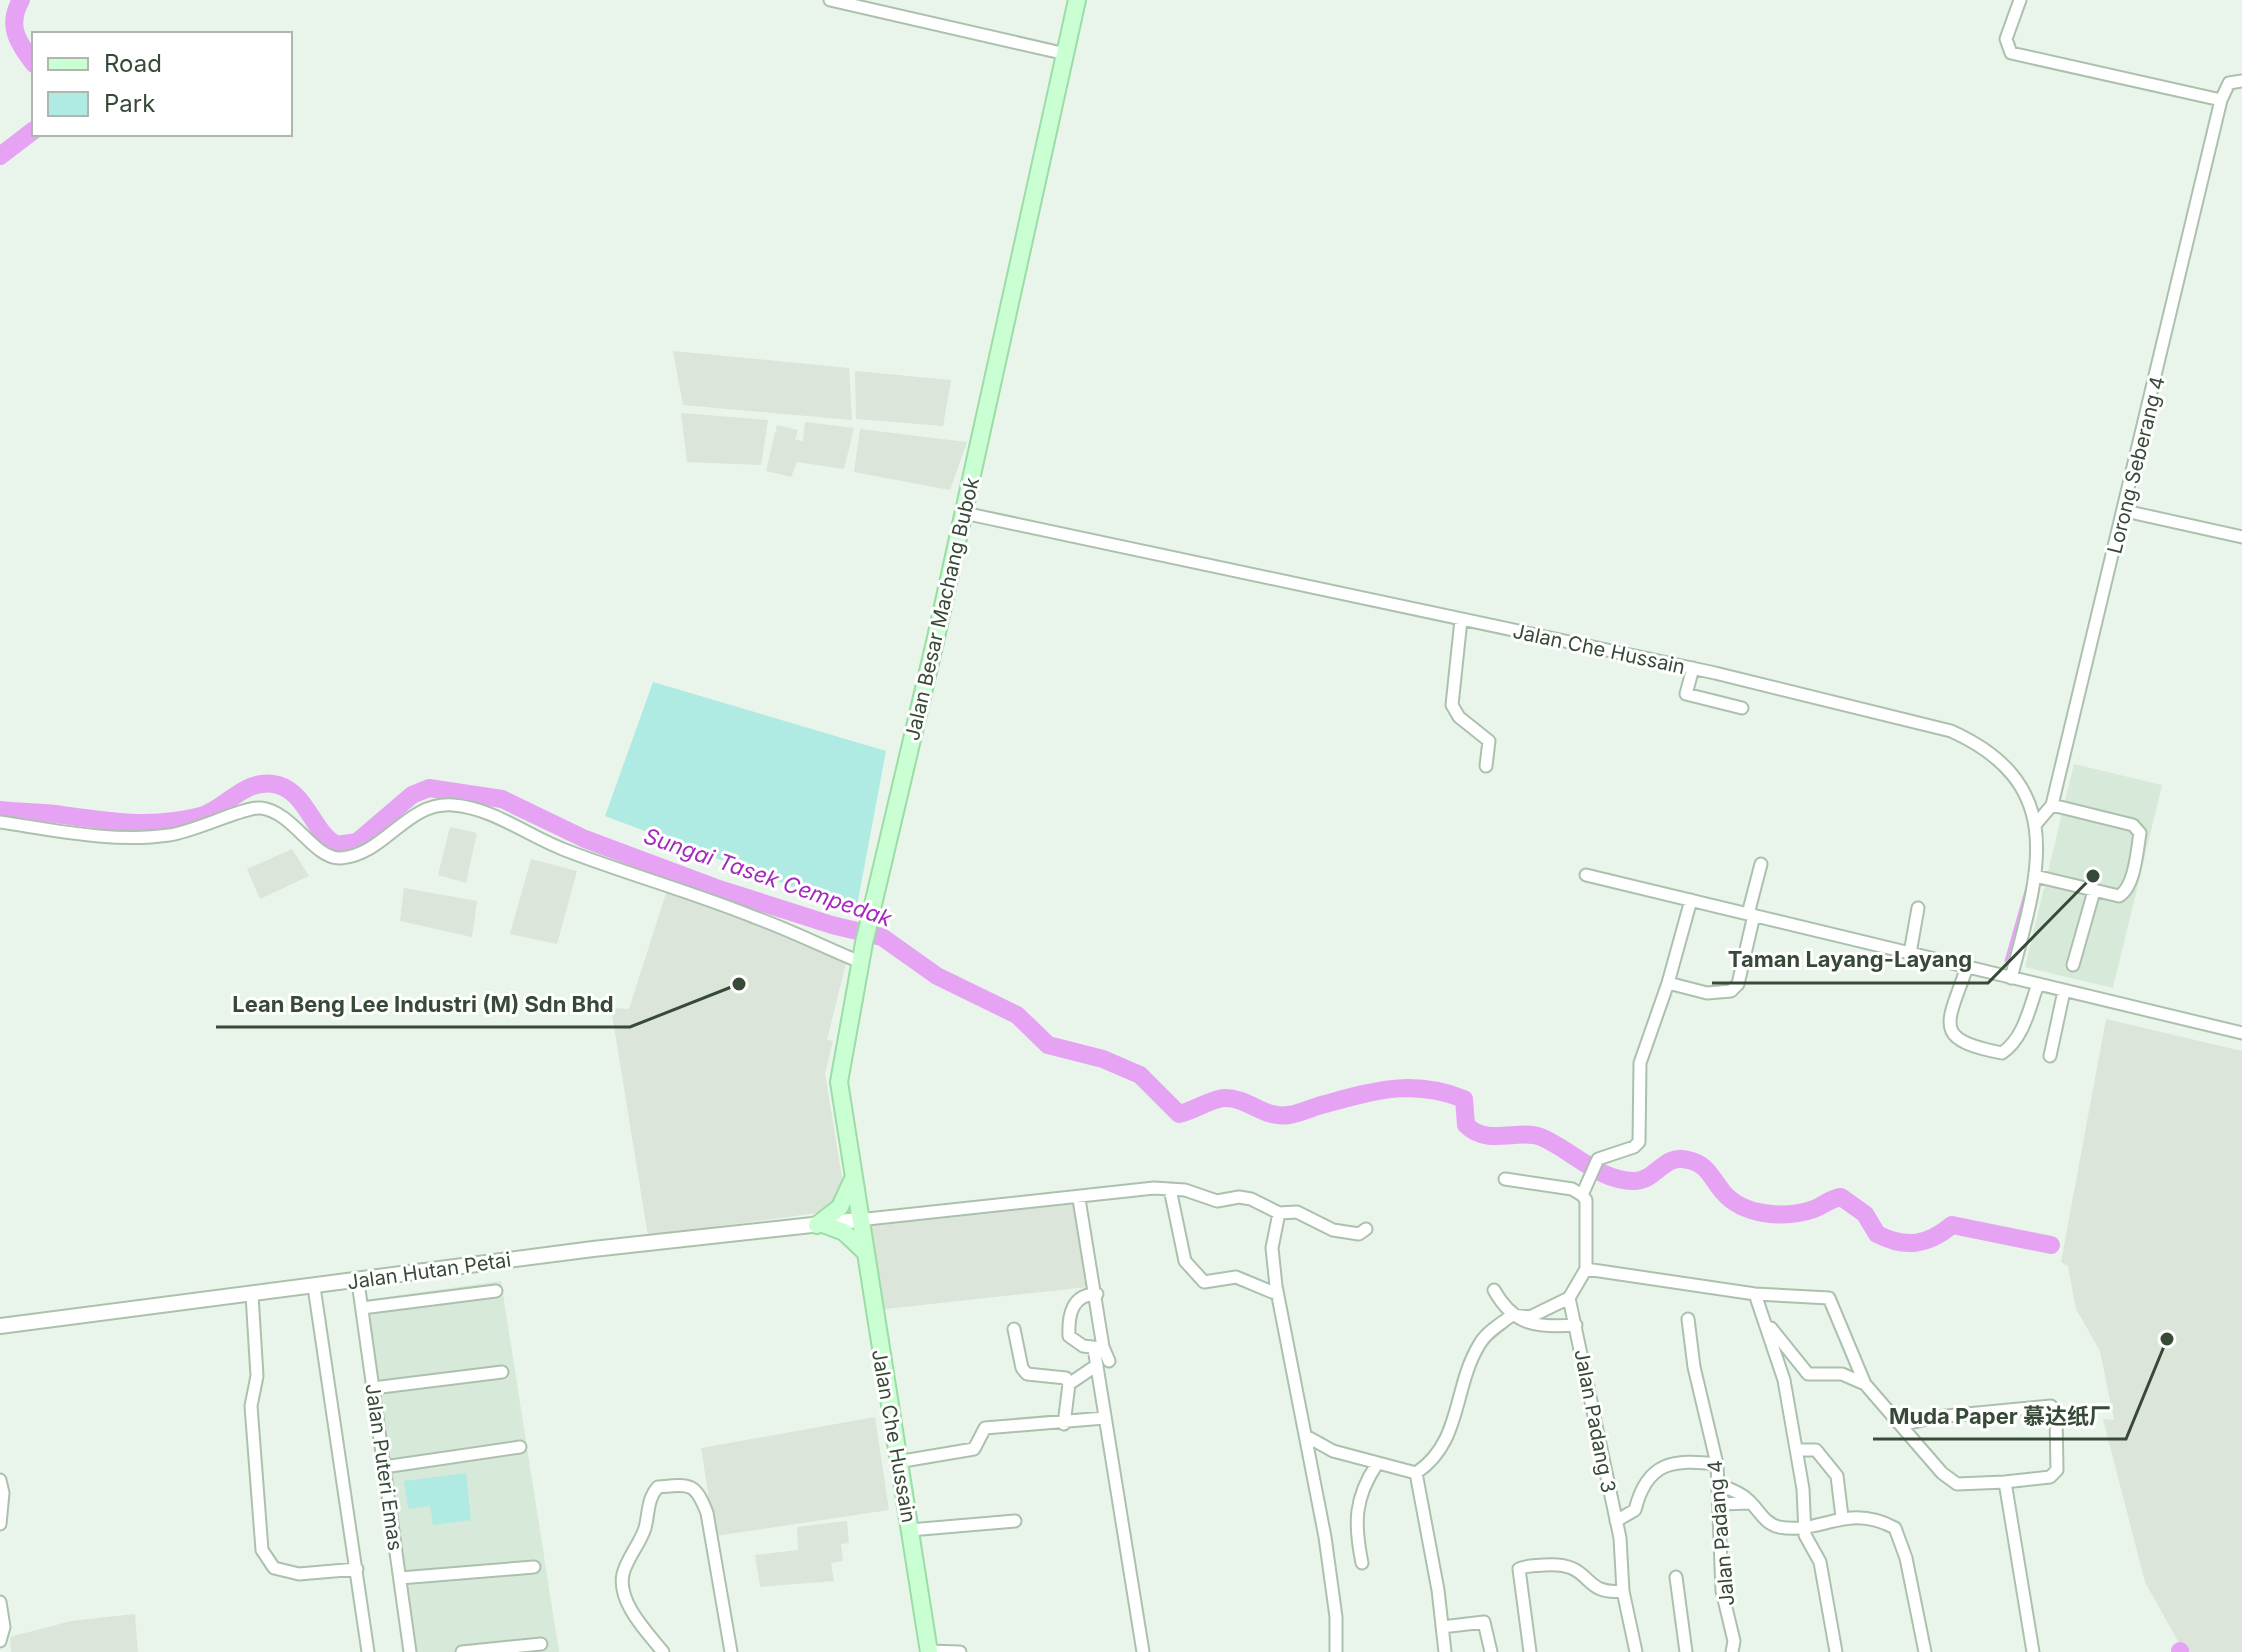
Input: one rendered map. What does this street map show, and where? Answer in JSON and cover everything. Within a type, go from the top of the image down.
[{"type":"main road","name":"Jalan Besar Machang Bubok","points":[[858,1220],[839,1082],[860,962],[964,513],[1077,0]]},
{"type":"main road","points":[[820,1224],[840,1207],[852,1181]]},
{"type":"main road","name":"Jalan Che Hussain","points":[[858,1220],[929,1652]]},
{"type":"main road","points":[[820,1224],[844,1232],[863,1250]]},
{"type":"street","points":[[830,0],[1066,54]]},
{"type":"street","points":[[2020,0],[2006,39],[2011,53],[2221,100],[2229,83],[2242,81]]},
{"type":"street","name":"Lorong Seberang 4","points":[[2036,824],[2052,805],[2125,511],[2221,100]]},
{"type":"street","points":[[2125,511],[2242,537]]},
{"type":"street","name":"Jalan Che Hussain","points":[[964,513],[1693,668],[1951,731],[1986,749],[2006,766],[2023,791],[2036,824],[2035,876],[2011,978]]},
{"type":"street","points":[[1461,620],[1452,705],[1459,717],[1489,741],[1486,766]]},
{"type":"street","points":[[1693,668],[1686,694],[1742,708]]},
{"type":"street","points":[[0,822],[77,833],[166,836],[197,830],[257,807],[273,810],[287,818],[328,857],[338,858],[351,856],[383,840],[422,808],[457,805],[507,822],[546,843],[602,865],[751,915],[860,962]]},
{"type":"street","points":[[2035,876],[2119,896],[2127,891],[2140,833],[2137,828],[2052,805]]},
{"type":"street","points":[[1668,983],[1707,993],[1731,991],[1738,984],[1761,864]]},
{"type":"street","points":[[1586,875],[2242,1033]]},
{"type":"street","points":[[2073,965],[2094,891]]},
{"type":"street","points":[[1582,1195],[1598,1159],[1634,1147],[1639,1142],[1640,1063],[1668,983],[1691,900]]},
{"type":"street","points":[[1910,953],[1918,908]]},
{"type":"street","points":[[1967,967],[1951,1013],[1950,1032],[1954,1039],[1977,1048],[2002,1053],[2019,1038],[2038,984]]},
{"type":"street","points":[[2050,1056],[2064,991]]},
{"type":"street","points":[[1416,1473],[1442,1449],[1479,1344],[1512,1315],[1530,1317],[1569,1298],[1586,1269],[1586,1200],[1582,1195],[1572,1189],[1505,1179]]},
{"type":"street","points":[[858,1220],[1170,1189],[1217,1201],[1239,1197],[1251,1199],[1279,1213],[1297,1212],[1333,1230],[1359,1234],[1366,1229]]},
{"type":"street","points":[[1170,1189],[1185,1261],[1190,1270],[1204,1282],[1236,1277],[1277,1294]]},
{"type":"street","points":[[1079,1199],[1096,1294],[1097,1365],[1104,1418],[1143,1652]]},
{"type":"street","points":[[1279,1213],[1272,1248],[1277,1294],[1306,1436],[1336,1617],[1336,1652]]},
{"type":"street","name":"Jalan Hutan Petai","points":[[0,1326],[358,1282],[593,1249],[858,1220]]},
{"type":"street","points":[[1586,1269],[1755,1294],[1829,1298],[1865,1384],[1950,1481],[1961,1484],[2005,1482],[2050,1477],[2057,1470],[2056,1414],[2051,1406],[1936,1417],[1901,1425]]},
{"type":"street","name":"Jalan Puteri Emas","points":[[358,1282],[410,1652]]},
{"type":"street","points":[[314,1287],[368,1652]]},
{"type":"street","points":[[1494,1290],[1512,1315],[1540,1327],[1576,1325]]},
{"type":"street","points":[[362,1308],[496,1291]]},
{"type":"street","points":[[1096,1294],[1081,1298],[1069,1319],[1073,1342],[1099,1348],[1109,1361]]},
{"type":"street","points":[[1755,1294],[1768,1324],[1784,1380],[1797,1450],[1804,1529],[1820,1562],[1836,1652]]},
{"type":"street","points":[[252,1295],[257,1376],[251,1406],[262,1550],[274,1568],[299,1574],[357,1569]]},
{"type":"street","name":"Jalan Padang 3","points":[[1569,1298],[1616,1521],[1623,1591],[1636,1652]]},
{"type":"street","name":"Jalan Padang 4","points":[[1688,1319],[1694,1367],[1717,1464],[1722,1591],[1734,1641],[1732,1652]]},
{"type":"street","points":[[1768,1324],[1808,1374],[1842,1374],[1865,1384]]},
{"type":"street","points":[[1014,1329],[1022,1368],[1027,1374],[1066,1378],[1069,1384],[1064,1424]]},
{"type":"street","points":[[1069,1384],[1097,1365]]},
{"type":"street","points":[[373,1388],[502,1372]]},
{"type":"street","points":[[897,1462],[974,1449],[985,1428],[992,1425],[1064,1424],[1104,1418]]},
{"type":"street","points":[[1306,1436],[1333,1451],[1416,1473]]},
{"type":"street","points":[[384,1467],[520,1447]]},
{"type":"street","points":[[1797,1450],[1816,1450],[1837,1476],[1842,1517]]},
{"type":"street","points":[[1616,1521],[1635,1510],[1640,1487],[1669,1463],[1681,1460],[1717,1464]]},
{"type":"street","points":[[1362,1563],[1355,1521],[1358,1500],[1377,1464]]},
{"type":"street","points":[[1416,1473],[1427,1521],[1445,1652]]},
{"type":"street","points":[[0,1480],[3,1493],[0,1524]]},
{"type":"street","points":[[2005,1482],[2033,1652]]},
{"type":"street","points":[[663,1652],[636,1617],[623,1591],[622,1577],[645,1530],[650,1495],[658,1487],[688,1484],[699,1492],[707,1513],[731,1652]]},
{"type":"street","points":[[1719,1484],[1751,1503],[1765,1521],[1778,1526],[1804,1529],[1842,1517],[1888,1524],[1899,1532],[1925,1652]]},
{"type":"street","points":[[1719,1504],[1751,1503]]},
{"type":"street","points":[[910,1530],[1015,1521]]},
{"type":"street","points":[[1530,1652],[1519,1569],[1563,1564],[1578,1568],[1598,1590],[1605,1593],[1623,1591]]},
{"type":"street","points":[[400,1578],[534,1567]]},
{"type":"street","points":[[1676,1577],[1686,1652]]},
{"type":"street","points":[[0,1602],[4,1627],[0,1641]]},
{"type":"street","points":[[1442,1627],[1484,1622],[1491,1652]]},
{"type":"street","points":[[462,1652],[541,1644]]},
{"type":"street","points":[[929,1652],[960,1652]]},
{"type":"shaded area","points":[[673,351],[849,368],[852,420],[683,405]]},
{"type":"shaded area","points":[[855,371],[951,380],[943,426],[856,419]]},
{"type":"shaded area","points":[[681,413],[768,420],[761,465],[687,462]]},
{"type":"shaded area","points":[[805,422],[854,428],[844,469],[797,462],[791,477],[766,471],[777,425],[798,430],[795,440],[803,441]]},
{"type":"shaded area","points":[[860,429],[967,442],[950,490],[854,472]]},
{"type":"shaded area","points":[[2074,764],[2162,785],[2113,988],[2025,967]]},
{"type":"shaded area","points":[[450,827],[477,833],[466,883],[438,875]]},
{"type":"shaded area","points":[[292,849],[309,876],[260,899],[247,869]]},
{"type":"shaded area","points":[[531,859],[577,871],[557,944],[510,934]]},
{"type":"shaded area","points":[[404,888],[477,901],[472,937],[400,921]]},
{"type":"shaded area","points":[[667,890],[772,924],[847,959],[827,1040],[833,1041],[825,1073],[844,1190],[824,1212],[648,1236],[611,1008],[629,1009]]},
{"type":"shaded area","points":[[2106,1019],[2242,1051],[2242,1652],[2184,1652],[2145,1582],[2103,1419],[2114,1420],[2100,1351],[2076,1309],[2068,1266],[2061,1262]]},
{"type":"shaded area","points":[[1069,1202],[1078,1208],[1088,1287],[885,1309],[867,1224]]},
{"type":"shaded area","points":[[501,1281],[559,1652],[406,1652],[358,1301]]},
{"type":"shaded area","points":[[875,1417],[889,1510],[715,1536],[701,1448]]},
{"type":"shaded area","points":[[847,1521],[849,1543],[841,1544],[843,1561],[831,1563],[834,1581],[760,1587],[755,1555],[798,1550],[797,1527]]},
{"type":"shaded area","points":[[135,1614],[138,1652],[11,1652],[10,1637],[71,1621]]},
{"type":"green space","points":[[653,682],[886,751],[856,911],[605,816]]},
{"type":"green space","points":[[466,1473],[471,1520],[433,1525],[430,1506],[408,1509],[404,1481]]},
{"type":"waterway","points":[[21,0],[14,26],[19,41],[32,61]]},
{"type":"waterway","points":[[0,156],[32,132]]},
{"type":"waterway","name":"Sungai Tasek Cempedak","points":[[0,810],[128,822],[164,822],[201,816],[246,789],[267,783],[278,785],[296,796],[321,831],[337,845],[357,842],[412,795],[429,788],[502,799],[585,839],[716,888],[832,925],[882,937],[937,976],[1017,1015],[1048,1045],[1103,1059],[1140,1075],[1179,1114],[1225,1098],[1242,1101],[1272,1114],[1289,1115],[1378,1091],[1428,1089],[1464,1099],[1466,1125],[1475,1131],[1494,1136],[1523,1134],[1541,1137],[1598,1171],[1622,1180],[1643,1180],[1666,1163],[1688,1160],[1705,1168],[1731,1200],[1753,1211],[1778,1214],[1803,1212],[1841,1197],[1865,1214],[1877,1234],[1898,1242],[1925,1241],[1952,1225],[2051,1245]]},
{"type":"waterway","points":[[2006,961],[2028,884]]},
{"type":"place","name":"Taman Layang-Layang","points":[[2093,876]]},
{"type":"place","name":"Lean Beng Lee Industri (M) Sdn Bhd","points":[[739,984]]},
{"type":"place","name":"Muda Paper 慕达纸厂","points":[[2167,1339]]}]
